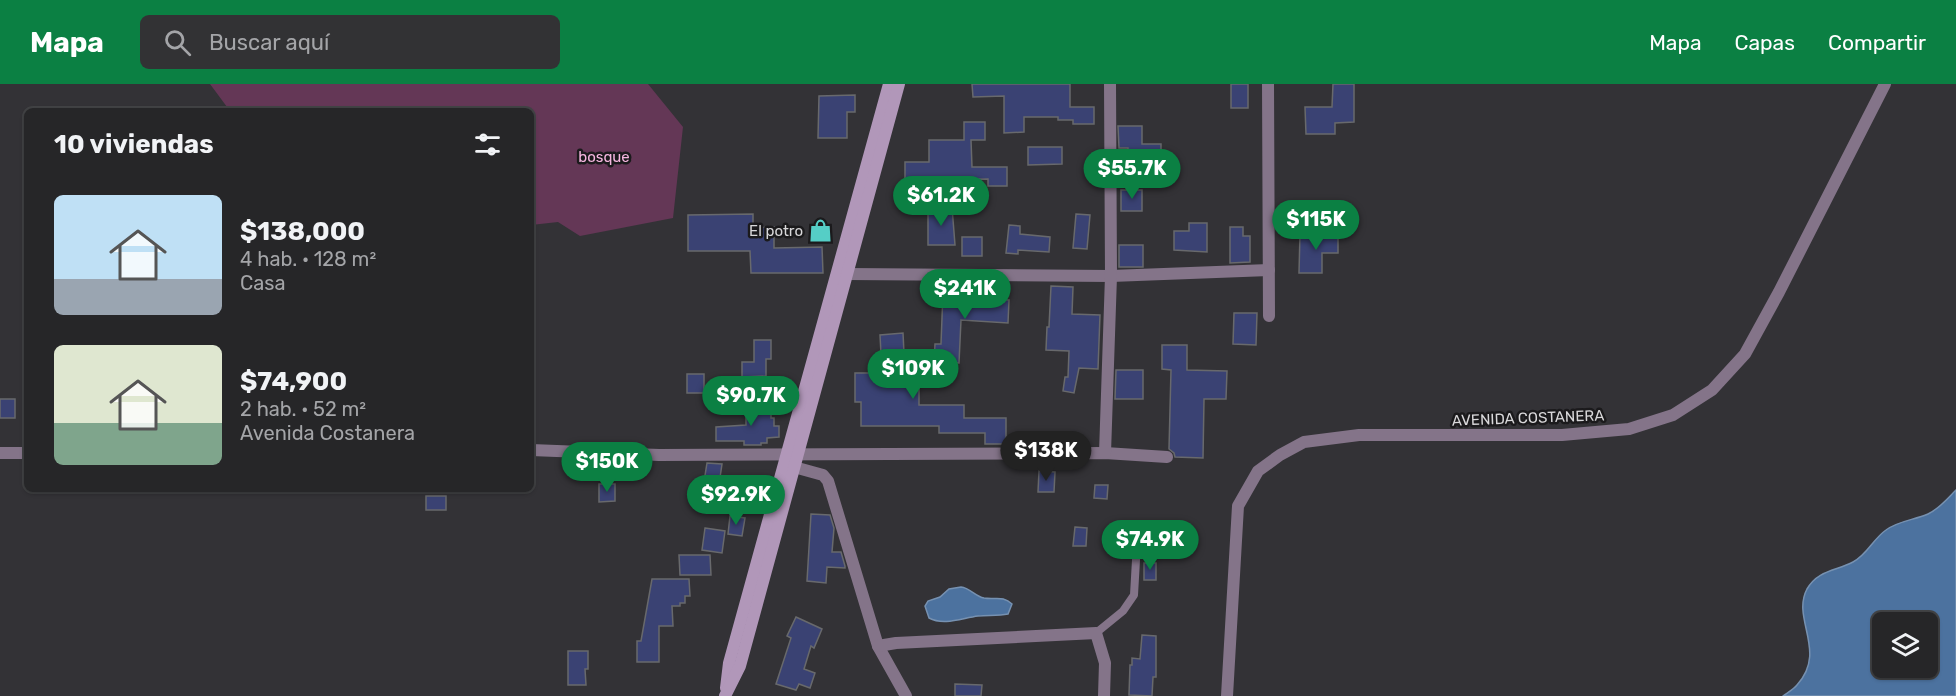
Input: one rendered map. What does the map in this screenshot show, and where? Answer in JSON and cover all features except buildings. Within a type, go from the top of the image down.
[{"type":"main road","points":[[725,696],[740,666],[889,84]]},
{"type":"main road","points":[[793,459],[899,84]]},
{"type":"street","points":[[1105,453],[1111,276],[1110,84]]},
{"type":"street","points":[[1268,84],[1269,316]]},
{"type":"street","name":"AVENIDA COSTANERA","points":[[1227,696],[1238,506],[1258,471],[1280,455],[1304,442],[1359,435],[1562,435],[1629,429],[1673,416],[1712,390],[1745,354],[1785,282],[1885,84]]},
{"type":"street","points":[[847,274],[1111,276],[1269,270]]},
{"type":"street","points":[[534,450],[793,459],[1105,453],[1167,457]]},
{"type":"street","points":[[0,453],[24,453]]},
{"type":"street","points":[[793,459],[823,475],[828,481],[879,646],[906,696]]},
{"type":"street","points":[[879,646],[896,642],[1096,633],[1105,663],[1104,696]]},
{"type":"lane","points":[[1096,633],[1123,611],[1134,595],[1138,525]]},
{"type":"green space","name":"bosque","points":[[210,84],[648,84],[683,127],[673,218],[580,236],[558,222],[534,225],[534,108],[228,108]]},
{"type":"water","points":[[1956,490],[1956,696],[1783,696],[1797,685],[1806,672],[1809,660],[1810,648],[1803,600],[1811,583],[1822,574],[1858,559],[1886,530],[1932,512]]},
{"type":"water","points":[[961,587],[984,598],[1009,601],[1012,604],[1008,614],[947,621],[929,618],[925,606],[928,601],[940,597],[949,589]]},
{"type":"place","name":"El potro","points":[[821,231]]}]
